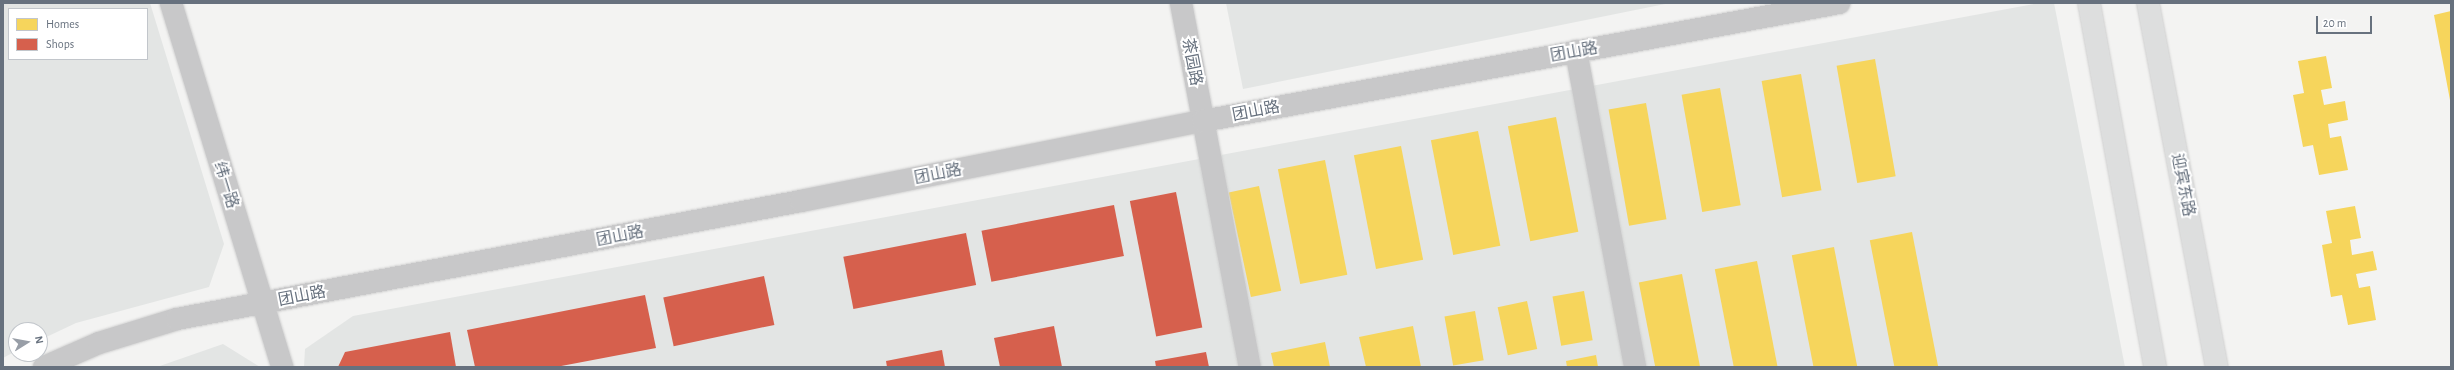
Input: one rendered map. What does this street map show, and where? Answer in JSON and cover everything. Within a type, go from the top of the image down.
[{"type":"highway","points":[[2089,3],[2155,367]]},
{"type":"highway","name":"迎宾东路","points":[[2148,3],[2217,367]]},
{"type":"street","name":"纬一路","points":[[171,3],[282,367]]},
{"type":"street","name":"茶园路","points":[[1181,3],[1250,367]]},
{"type":"street","name":"团山路","points":[[44,367],[99,342],[177,319],[262,304],[1203,121],[1839,3]]},
{"type":"street","points":[[1576,52],[1635,367]]},
{"type":"shaded area","points":[[3,3],[150,3],[224,244],[209,287],[76,323],[48,336],[48,322],[8,322],[8,355],[3,358]]},
{"type":"shaded area","points":[[1226,3],[1670,3],[1243,89]]},
{"type":"shaded area","points":[[2039,3],[2054,3],[2125,367],[304,367],[305,349],[353,316]]},
{"type":"shaded area","points":[[223,344],[260,367],[157,367]]},
{"type":"building: Homes","points":[[2451,11],[2451,100],[2450,100],[2434,15]]},
{"type":"building: Homes","points":[[2326,56],[2332,88],[2321,90],[2324,105],[2345,101],[2348,120],[2328,124],[2330,138],[2341,136],[2348,170],[2319,175],[2313,145],[2303,147],[2293,95],[2304,93],[2298,61]]},
{"type":"building: Homes","points":[[1875,59],[1896,176],[1857,183],[1837,66]]},
{"type":"building: Homes","points":[[1801,74],[1821,190],[1782,197],[1762,81]]},
{"type":"building: Homes","points":[[1720,88],[1741,205],[1702,212],[1682,95]]},
{"type":"building: Homes","points":[[1646,103],[1666,219],[1629,226],[1609,110]]},
{"type":"building: Homes","points":[[1556,117],[1578,232],[1530,241],[1508,126]]},
{"type":"building: Homes","points":[[1478,131],[1500,246],[1453,255],[1431,140]]},
{"type":"building: Homes","points":[[1401,146],[1423,260],[1376,269],[1354,155]]},
{"type":"building: Homes","points":[[1325,160],[1347,275],[1300,284],[1278,169]]},
{"type":"building: Homes","points":[[1259,186],[1281,291],[1251,297],[1229,192]]},
{"type":"building: Homes","points":[[2355,206],[2361,238],[2350,240],[2352,255],[2373,251],[2377,270],[2356,274],[2359,288],[2370,286],[2376,320],[2348,325],[2342,295],[2331,297],[2322,245],[2332,243],[2326,211]]},
{"type":"building: Homes","points":[[1912,232],[1938,366],[1894,367],[1870,240]]},
{"type":"building: Homes","points":[[1834,247],[1857,367],[1814,367],[1792,255]]},
{"type":"building: Homes","points":[[1757,261],[1778,367],[1734,367],[1715,269]]},
{"type":"building: Homes","points":[[1682,274],[1700,367],[1655,367],[1639,282]]},
{"type":"building: Homes","points":[[1584,291],[1593,340],[1561,346],[1552,297]]},
{"type":"building: Homes","points":[[1527,301],[1537,349],[1508,355],[1498,307]]},
{"type":"building: Homes","points":[[1475,311],[1484,360],[1453,366],[1444,316]]},
{"type":"building: Homes","points":[[1413,326],[1421,367],[1366,367],[1359,337]]},
{"type":"building: Homes","points":[[1325,342],[1330,367],[1274,367],[1271,353]]},
{"type":"building: Homes","points":[[1596,355],[1598,367],[1567,367],[1566,361]]},
{"type":"building: Shops","points":[[1176,192],[1202,327],[1156,336],[1130,201]]},
{"type":"building: Shops","points":[[1114,205],[1124,256],[991,282],[981,231]]},
{"type":"building: Shops","points":[[966,233],[976,285],[853,309],[843,257]]},
{"type":"building: Shops","points":[[764,276],[774,325],[674,346],[663,297]]},
{"type":"building: Shops","points":[[645,295],[656,348],[556,367],[475,367],[467,330]]},
{"type":"building: Shops","points":[[1054,326],[1062,367],[1000,367],[994,338]]},
{"type":"building: Shops","points":[[450,332],[456,367],[338,367],[345,352]]},
{"type":"building: Shops","points":[[942,350],[945,367],[887,367],[886,361]]},
{"type":"building: Shops","points":[[1206,352],[1209,367],[1156,367],[1155,361]]}]
